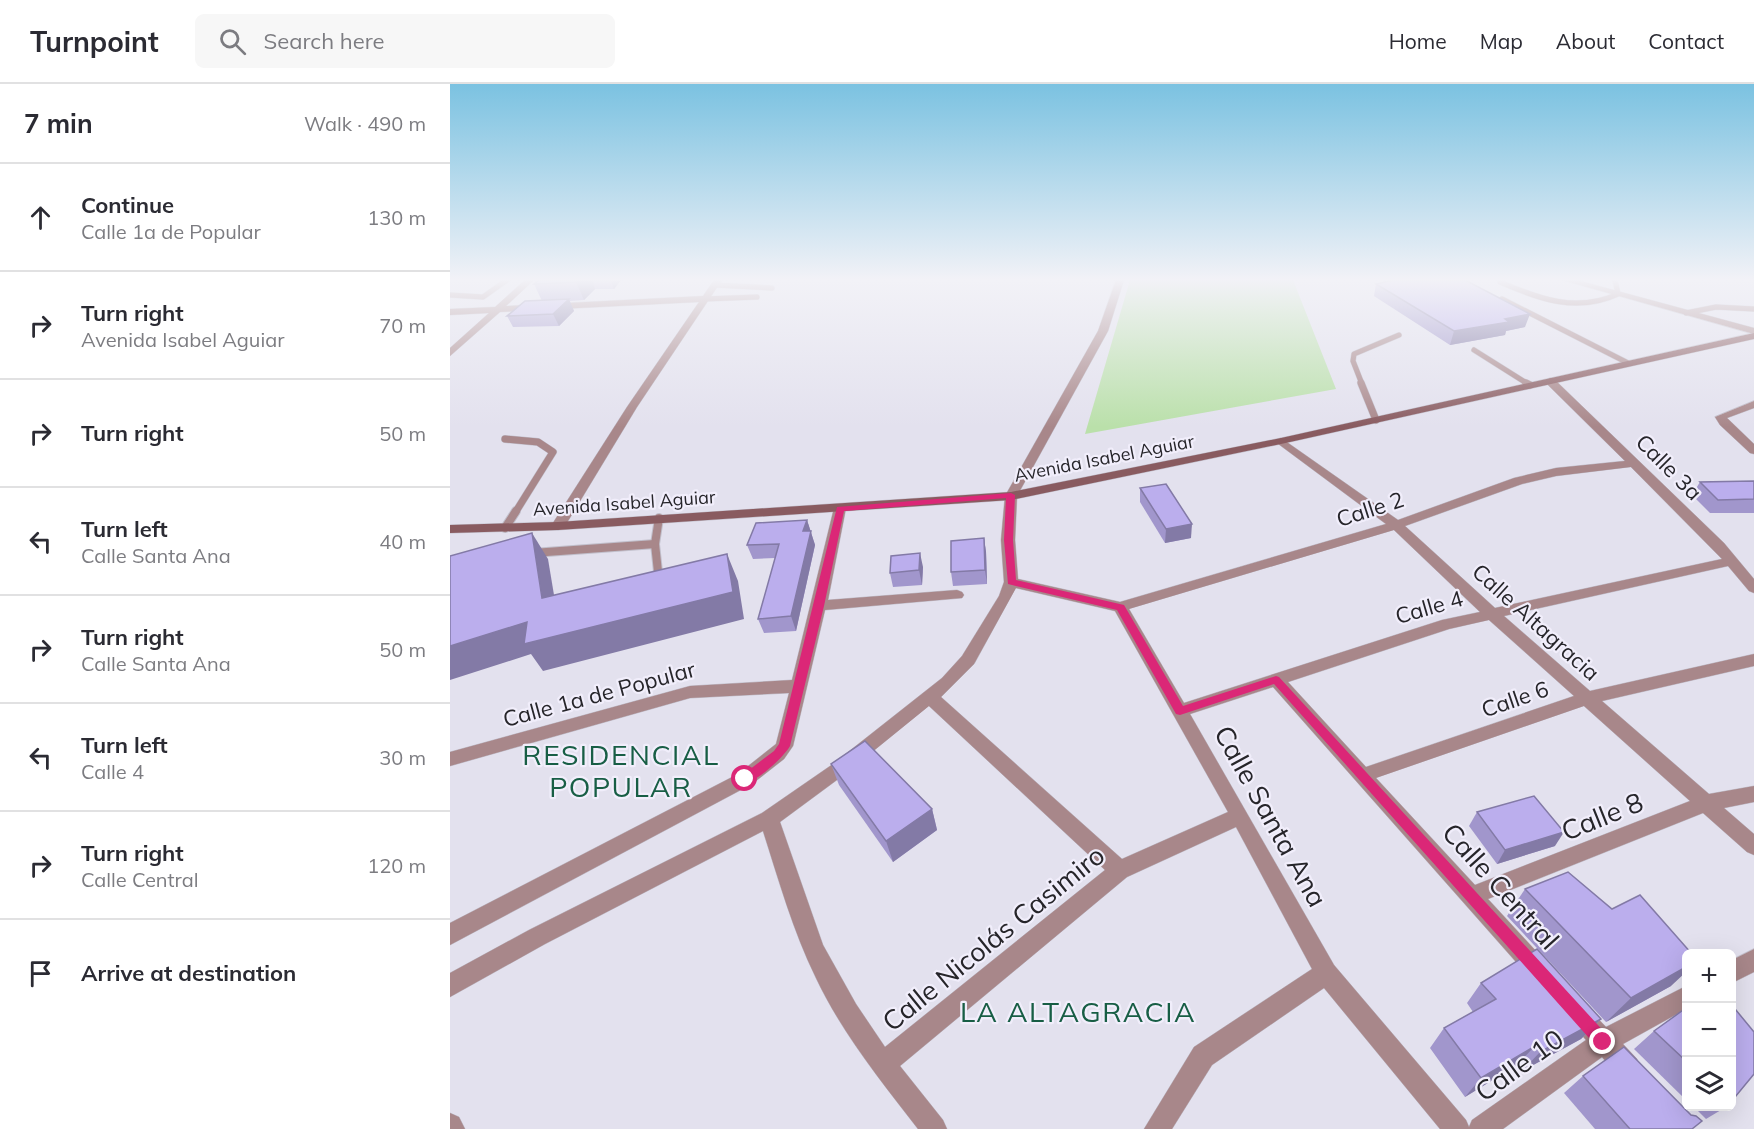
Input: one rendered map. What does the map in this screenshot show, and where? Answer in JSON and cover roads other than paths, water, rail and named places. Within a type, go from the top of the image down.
[{"type":"main road","name":"Avenida Isabel Aguiar","points":[[450,529],[558,526],[1011,495],[1281,441],[1754,336]]},
{"type":"street","points":[[450,353],[476,329]]},
{"type":"street","points":[[558,526],[684,329]]},
{"type":"street","points":[[450,986],[537,937],[769,819],[931,698],[968,660],[991,625],[1011,582],[1008,540],[1011,495],[1044,440],[1074,380],[1104,329]]},
{"type":"street","name":"Calle 3a","points":[[1550,381],[1732,561],[1754,588]]},
{"type":"street","points":[[1754,404],[1721,417],[1724,423],[1754,450]]},
{"type":"street","name":"Calle Altagracia","points":[[1281,441],[1396,525],[1492,614],[1754,846]]},
{"type":"street","name":"Calle 2","points":[[1120,608],[1396,525],[1518,481],[1556,472],[1635,463]]},
{"type":"street","points":[[450,934],[751,775],[778,754],[784,746],[819,606],[840,508]]},
{"type":"street","name":"Calle 4","points":[[1180,711],[1447,624],[1732,561]]},
{"type":"street","points":[[1011,582],[1120,608]]},
{"type":"street","points":[[819,606],[957,595]]},
{"type":"street","name":"Calle Santa Ana","points":[[1120,608],[1240,816],[1326,973],[1457,1129]]},
{"type":"street","name":"Calle 6","points":[[1363,775],[1587,698],[1754,660]]},
{"type":"street","name":"Calle Central","points":[[1276,680],[1549,982]]},
{"type":"street","name":"Calle 1a de Popular","points":[[450,759],[690,692],[707,689],[798,686]]},
{"type":"street","points":[[931,698],[1120,870]]},
{"type":"street","name":"Calle 8","points":[[1472,896],[1706,803],[1754,794]]},
{"type":"street","name":"Calle Nicolás Casimiro","points":[[882,1064],[1120,870],[1240,816]]},
{"type":"street","points":[[769,819],[823,970],[882,1064],[934,1129]]},
{"type":"street","points":[[1736,969],[1754,960]]},
{"type":"street","points":[[1157,1129],[1203,1056],[1326,973]]},
{"type":"street","points":[[1564,999],[1641,1081]]},
{"type":"street","name":"Calle 10","points":[[1481,1129],[1603,1042],[1682,999]]},
{"type":"lane","points":[[1561,329],[1628,363]]},
{"type":"lane","points":[[1376,420],[1353,361],[1354,354],[1399,335]]},
{"type":"lane","points":[[1474,350],[1530,385]]},
{"type":"lane","points":[[505,439],[537,442],[551,447],[554,452],[505,528]]},
{"type":"lane","points":[[659,518],[655,543],[659,583]]},
{"type":"lane","points":[[527,554],[655,543]]},
{"type":"district","name":"RESIDENCIAL POPULAR","points":[[621,770]]},
{"type":"district","name":"LA ALTAGRACIA","points":[[1078,1011]]}]
